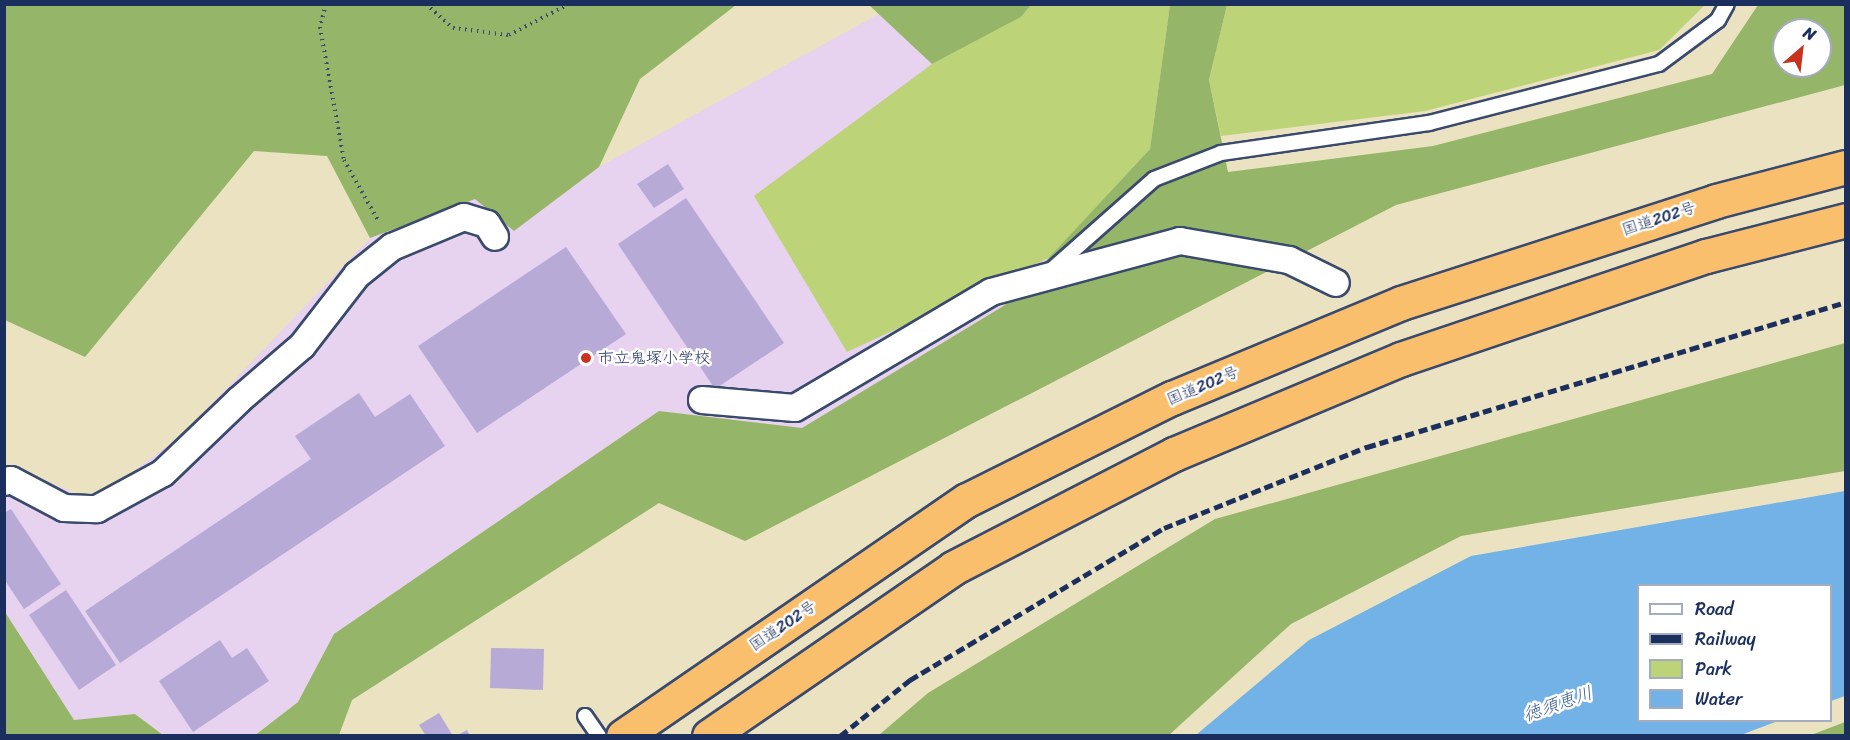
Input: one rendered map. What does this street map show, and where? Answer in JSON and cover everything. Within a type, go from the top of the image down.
[{"type":"highway","name":"国道202号","points":[[623,735],[967,500],[1172,398],[1401,303],[1716,201],[1845,167]]},
{"type":"highway","points":[[709,735],[953,568],[1174,453],[1401,359],[1706,256],[1845,220]]},
{"type":"street","points":[[4,482],[11,480],[64,508],[97,508],[164,473],[239,400],[302,345],[357,274],[392,247],[464,218],[487,224],[495,237]]},
{"type":"street","points":[[702,400],[795,408],[992,292],[1045,275],[1180,241],[1289,260],[1336,283]]},
{"type":"lane","points":[[1045,275],[1154,179],[1221,153],[1429,123],[1659,64],[1718,20],[1727,4]]},
{"type":"lane","points":[[585,716],[599,735]]},
{"type":"path","points":[[326,4],[320,27],[344,160],[392,247]]},
{"type":"path","points":[[426,4],[453,28],[509,35],[569,4]]},
{"type":"shaded area","name":"市立鬼塚小学校","points":[[879,14],[932,64],[1150,149],[1005,305],[802,428],[659,411],[334,634],[298,702],[254,735],[163,735],[135,714],[74,720],[5,612],[5,466],[8,465],[93,501],[181,436],[370,238],[475,198],[514,230],[599,167]]},
{"type":"green space","points":[[5,5],[736,5],[640,79],[599,167],[514,231],[475,199],[370,238],[327,156],[254,151],[85,357],[5,320]]},
{"type":"green space","points":[[869,5],[1031,5],[1021,17],[932,64]]},
{"type":"green space","points":[[1031,5],[1170,5],[1150,149],[1049,258],[847,352],[754,196],[932,64],[1021,17]]},
{"type":"green space","points":[[1170,5],[1227,5],[1209,80],[1228,172],[1433,146],[1712,74],[1758,5],[1845,5],[1845,85],[1396,205],[745,541],[659,503],[352,700],[339,735],[254,736],[298,702],[334,634],[659,411],[802,428],[1005,305],[1150,149]]},
{"type":"green space","points":[[1227,5],[1705,5],[1659,50],[1425,111],[1221,136],[1209,80]]},
{"type":"green space","points":[[1845,343],[1845,471],[1461,536],[1291,624],[1169,735],[879,735],[928,693],[1215,519]]},
{"type":"green space","points":[[5,612],[74,720],[135,714],[163,735],[5,735]]},
{"type":"green space","points":[[1845,722],[1845,735],[1811,735]]},
{"type":"water","name":"徳須恵川","points":[[1845,491],[1845,696],[1832,701],[1832,584],[1637,584],[1637,722],[1775,722],[1738,736],[1196,735],[1309,640],[1471,556]]},
{"type":"building","points":[[668,164],[684,189],[654,208],[637,184]]},
{"type":"building","points":[[686,198],[784,343],[715,389],[618,244]]},
{"type":"building","points":[[566,247],[626,334],[477,433],[418,346]]},
{"type":"building","points":[[359,393],[375,417],[410,394],[445,446],[120,663],[85,611],[311,459],[295,436]]},
{"type":"building","points":[[11,509],[61,584],[24,609],[4,579],[4,513]]},
{"type":"building","points":[[66,590],[116,665],[79,690],[29,615]]},
{"type":"building","points":[[220,640],[232,658],[247,648],[269,681],[193,732],[159,681]]},
{"type":"building","points":[[491,648],[544,649],[543,690],[490,688]]},
{"type":"building","points":[[439,713],[453,736],[426,736],[419,725]]},
{"type":"building","points":[[467,730],[470,736],[456,736]]},
{"type":"railway","points":[[840,736],[910,680],[1164,528],[1367,447],[1846,302]]},
{"type":"place","name":"市立鬼塚小学校","points":[[586,358]]}]
